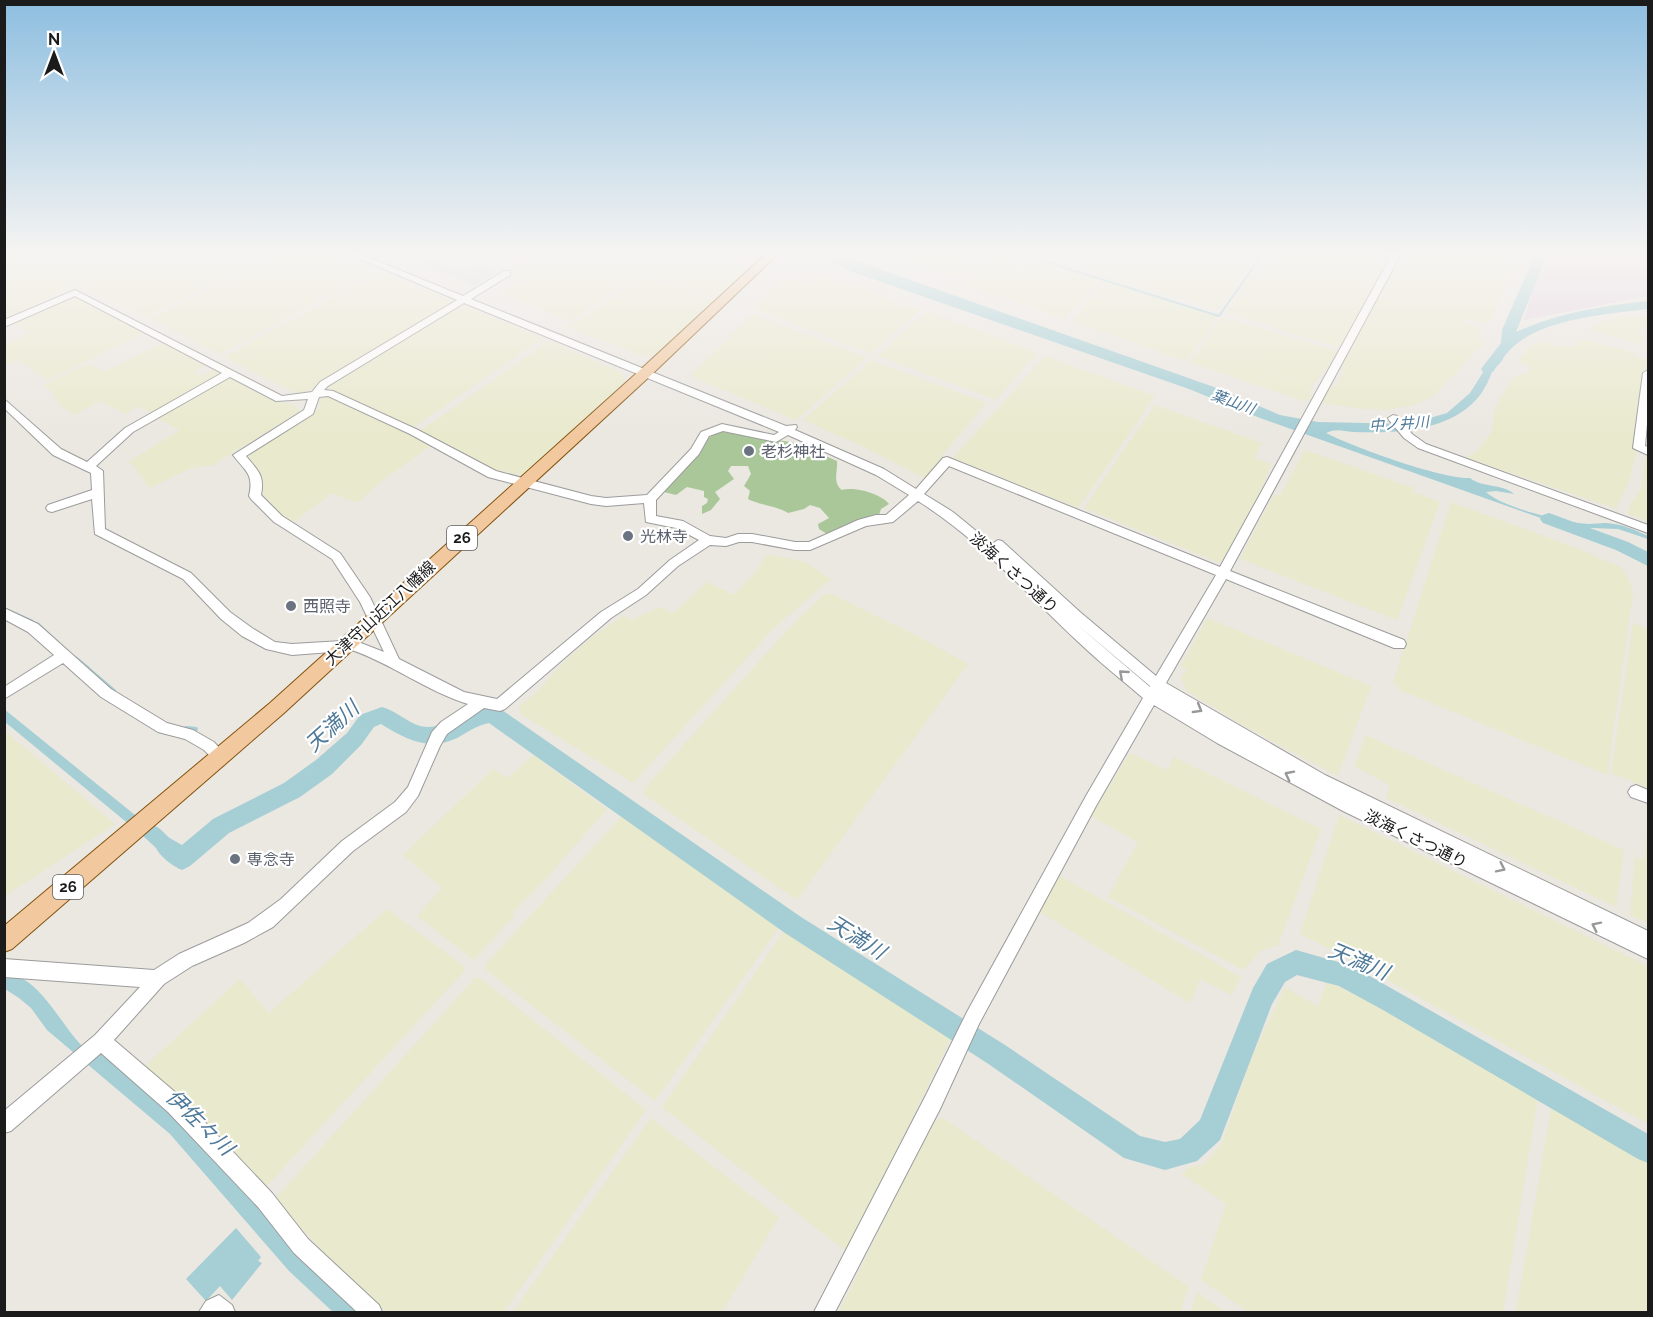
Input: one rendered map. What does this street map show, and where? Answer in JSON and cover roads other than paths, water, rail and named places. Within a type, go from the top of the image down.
[{"type":"main road","name":"大津守山近江八幡線","points":[[4,941],[221,758],[708,313]]},
{"type":"street","points":[[4,324],[28,313]]},
{"type":"street","points":[[115,313],[280,399],[329,393],[414,432],[492,474],[591,500],[606,502],[650,499],[695,451],[705,434],[722,427],[776,439],[790,429]]},
{"type":"street","points":[[308,395],[441,313]]},
{"type":"street","name":"淡海くさつ通り","points":[[508,313],[790,429],[919,492],[994,552],[1092,647],[1222,739],[1348,806],[1648,951]]},
{"type":"street","points":[[824,1312],[965,1033],[1091,801],[1223,573],[1366,313]]},
{"type":"street","points":[[88,467],[129,430],[230,373]]},
{"type":"street","points":[[1648,374],[1639,448],[1648,451]]},
{"type":"street","points":[[308,395],[309,411],[239,455],[255,474],[258,482],[255,496],[278,519],[336,556],[374,617],[392,654],[393,662]]},
{"type":"street","points":[[4,402],[57,452],[97,471],[99,531],[187,576],[219,610],[255,636],[279,648],[346,644],[369,650],[447,691],[479,704],[500,705],[606,615],[642,592],[674,563],[708,540]]},
{"type":"street","points":[[1393,418],[1408,436],[1422,446],[1648,529]]},
{"type":"street","points":[[650,499],[650,519],[679,524],[708,540],[726,542],[738,538],[752,538],[795,546],[810,546],[862,523],[876,519],[889,519],[919,492],[946,461],[1399,644]]},
{"type":"street","points":[[52,508],[99,492]]},
{"type":"street","points":[[4,613],[33,628],[106,693],[163,728],[188,734],[209,746],[221,758]]},
{"type":"street","points":[[4,694],[63,656]]},
{"type":"street","name":"淡海くさつ通り","points":[[1156,691],[1320,780],[1648,939]]},
{"type":"street","points":[[4,1124],[98,1043],[150,988],[155,979],[175,966],[237,939],[265,923],[296,897],[340,852],[407,801],[415,789],[438,737],[479,704]]},
{"type":"street","points":[[4,968],[155,979]]},
{"type":"street","points":[[98,1043],[175,1105],[265,1200],[301,1246],[372,1312]]},
{"type":"street","points":[[208,1312],[219,1306],[225,1312]]},
{"type":"water","points":[[972,313],[1005,313],[1214,387],[1280,415],[1318,422],[1409,424],[1447,413],[1470,393],[1504,339],[1503,360],[1493,368],[1484,389],[1471,404],[1455,416],[1436,424],[1395,432],[1336,430],[1326,433],[1376,454],[1419,468],[1470,478],[1480,483],[1503,488],[1514,494],[1486,492],[1520,509],[1579,523],[1607,523],[1631,528],[1648,536],[1648,539],[1618,529],[1566,527],[1260,418],[1189,389]]},
{"type":"water","points":[[4,709],[140,819],[159,828],[191,859],[179,869],[142,835],[5,722]]},
{"type":"water","points":[[5,974],[21,978],[31,985],[47,1001],[81,1045],[91,1044],[188,1127],[315,1267],[363,1312],[333,1312],[289,1271],[170,1134],[47,1030],[31,1008],[5,989]]},
{"type":"water","points":[[236,1228],[261,1257],[258,1261],[262,1263],[232,1300],[220,1286],[206,1301],[186,1279]]},
{"type":"waterway","points":[[1211,313],[1219,316],[1221,313]]},
{"type":"waterway","points":[[1508,344],[1509,330],[1516,313]]},
{"type":"waterway","name":"中ノ井川","points":[[1488,369],[1509,343],[1521,335],[1556,321],[1590,313]]},
{"type":"waterway","name":"葉山川","points":[[1549,519],[1622,546],[1648,560]]},
{"type":"waterway","points":[[5,609],[32,621]]},
{"type":"waterway","points":[[38,624],[66,650]]},
{"type":"waterway","points":[[76,658],[88,668]]},
{"type":"waterway","points":[[86,667],[114,691]]},
{"type":"waterway","name":"天満川","points":[[166,846],[182,859],[221,826],[292,790],[324,767],[354,739],[367,721],[382,715],[416,734],[438,736],[481,716],[492,714],[793,925],[996,1054],[1134,1148],[1165,1156],[1187,1151],[1210,1130],[1262,997],[1276,973],[1296,962],[1343,975],[1392,1001],[1648,1149]]},
{"type":"waterway","points":[[186,728],[196,729]]},
{"type":"place","name":"老杉神社","points":[[749,451]]},
{"type":"place","name":"光林寺","points":[[628,536]]},
{"type":"place","name":"西照寺","points":[[291,606]]},
{"type":"place","name":"専念寺","points":[[235,859]]},
{"type":"water label","name":"伊佐々川","points":[[200,1122]]}]
